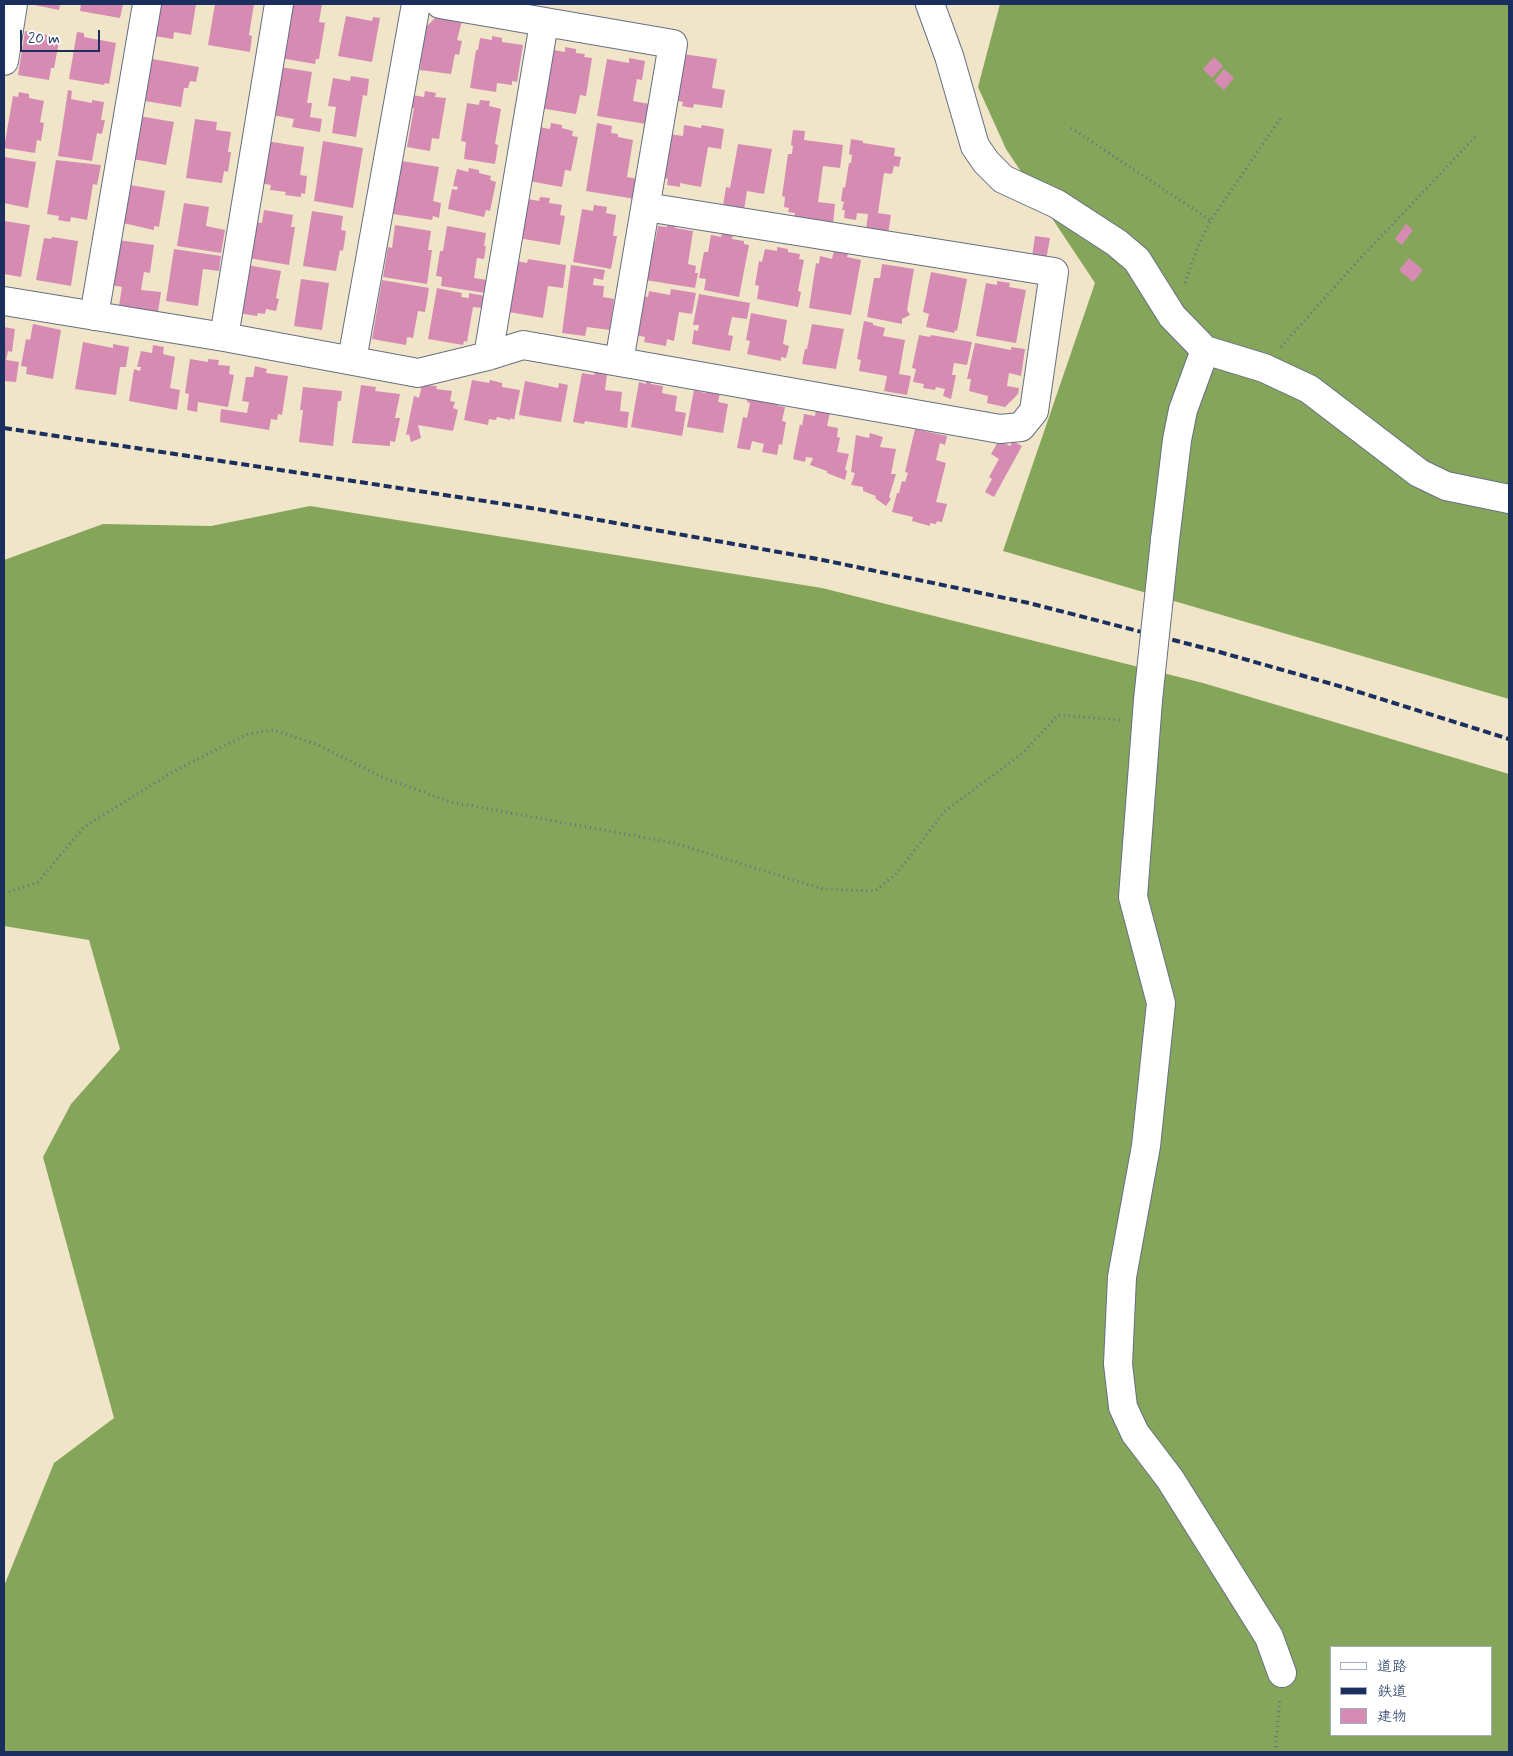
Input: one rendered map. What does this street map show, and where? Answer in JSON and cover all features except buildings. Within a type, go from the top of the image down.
[{"type":"street","points":[[4,61],[13,4]]},
{"type":"street","points":[[94,316],[147,4]]},
{"type":"street","points":[[224,337],[279,4]]},
{"type":"street","points":[[352,360],[416,4]]},
{"type":"street","points":[[440,4],[673,44],[619,362]]},
{"type":"street","points":[[930,4],[949,56],[975,146],[986,162],[1003,179],[1057,204],[1117,243],[1137,260],[1172,316],[1205,350],[1264,368],[1309,389],[1419,474],[1446,486],[1509,499]]},
{"type":"street","points":[[488,356],[544,23]]},
{"type":"street","points":[[4,301],[224,337],[418,373],[488,356],[523,345],[1000,429],[1021,427],[1034,411],[1054,272],[646,206]]},
{"type":"street","points":[[1205,350],[1183,410],[1177,440],[1147,711],[1132,897],[1161,1003],[1146,1146],[1122,1277],[1118,1364],[1123,1407],[1135,1433],[1170,1479],[1269,1637],[1282,1673]]},
{"type":"path","points":[[1170,312],[1177,308],[1192,261],[1211,220],[1282,116]]},
{"type":"path","points":[[1071,128],[1211,220]]},
{"type":"path","points":[[1264,368],[1355,264],[1478,134]]},
{"type":"path","points":[[4,892],[38,882],[84,827],[174,771],[248,734],[273,730],[316,744],[382,777],[451,802],[674,844],[823,889],[875,891],[897,873],[944,812],[1023,753],[1058,715],[1147,711]]},
{"type":"path","points":[[1275,1752],[1282,1673]]},
{"type":"green space","points":[[1000,4],[1509,4],[1509,699],[1003,551],[1095,283],[1006,149],[978,87]]},
{"type":"green space","points":[[310,506],[822,588],[1203,683],[1509,774],[1509,1752],[4,1752],[4,1586],[54,1463],[114,1418],[43,1157],[71,1104],[120,1049],[89,940],[4,926],[4,560],[103,524],[211,526]]},
{"type":"railway","points":[[4,428],[537,509],[818,559],[1029,603],[1216,651],[1346,688],[1509,739]]}]
